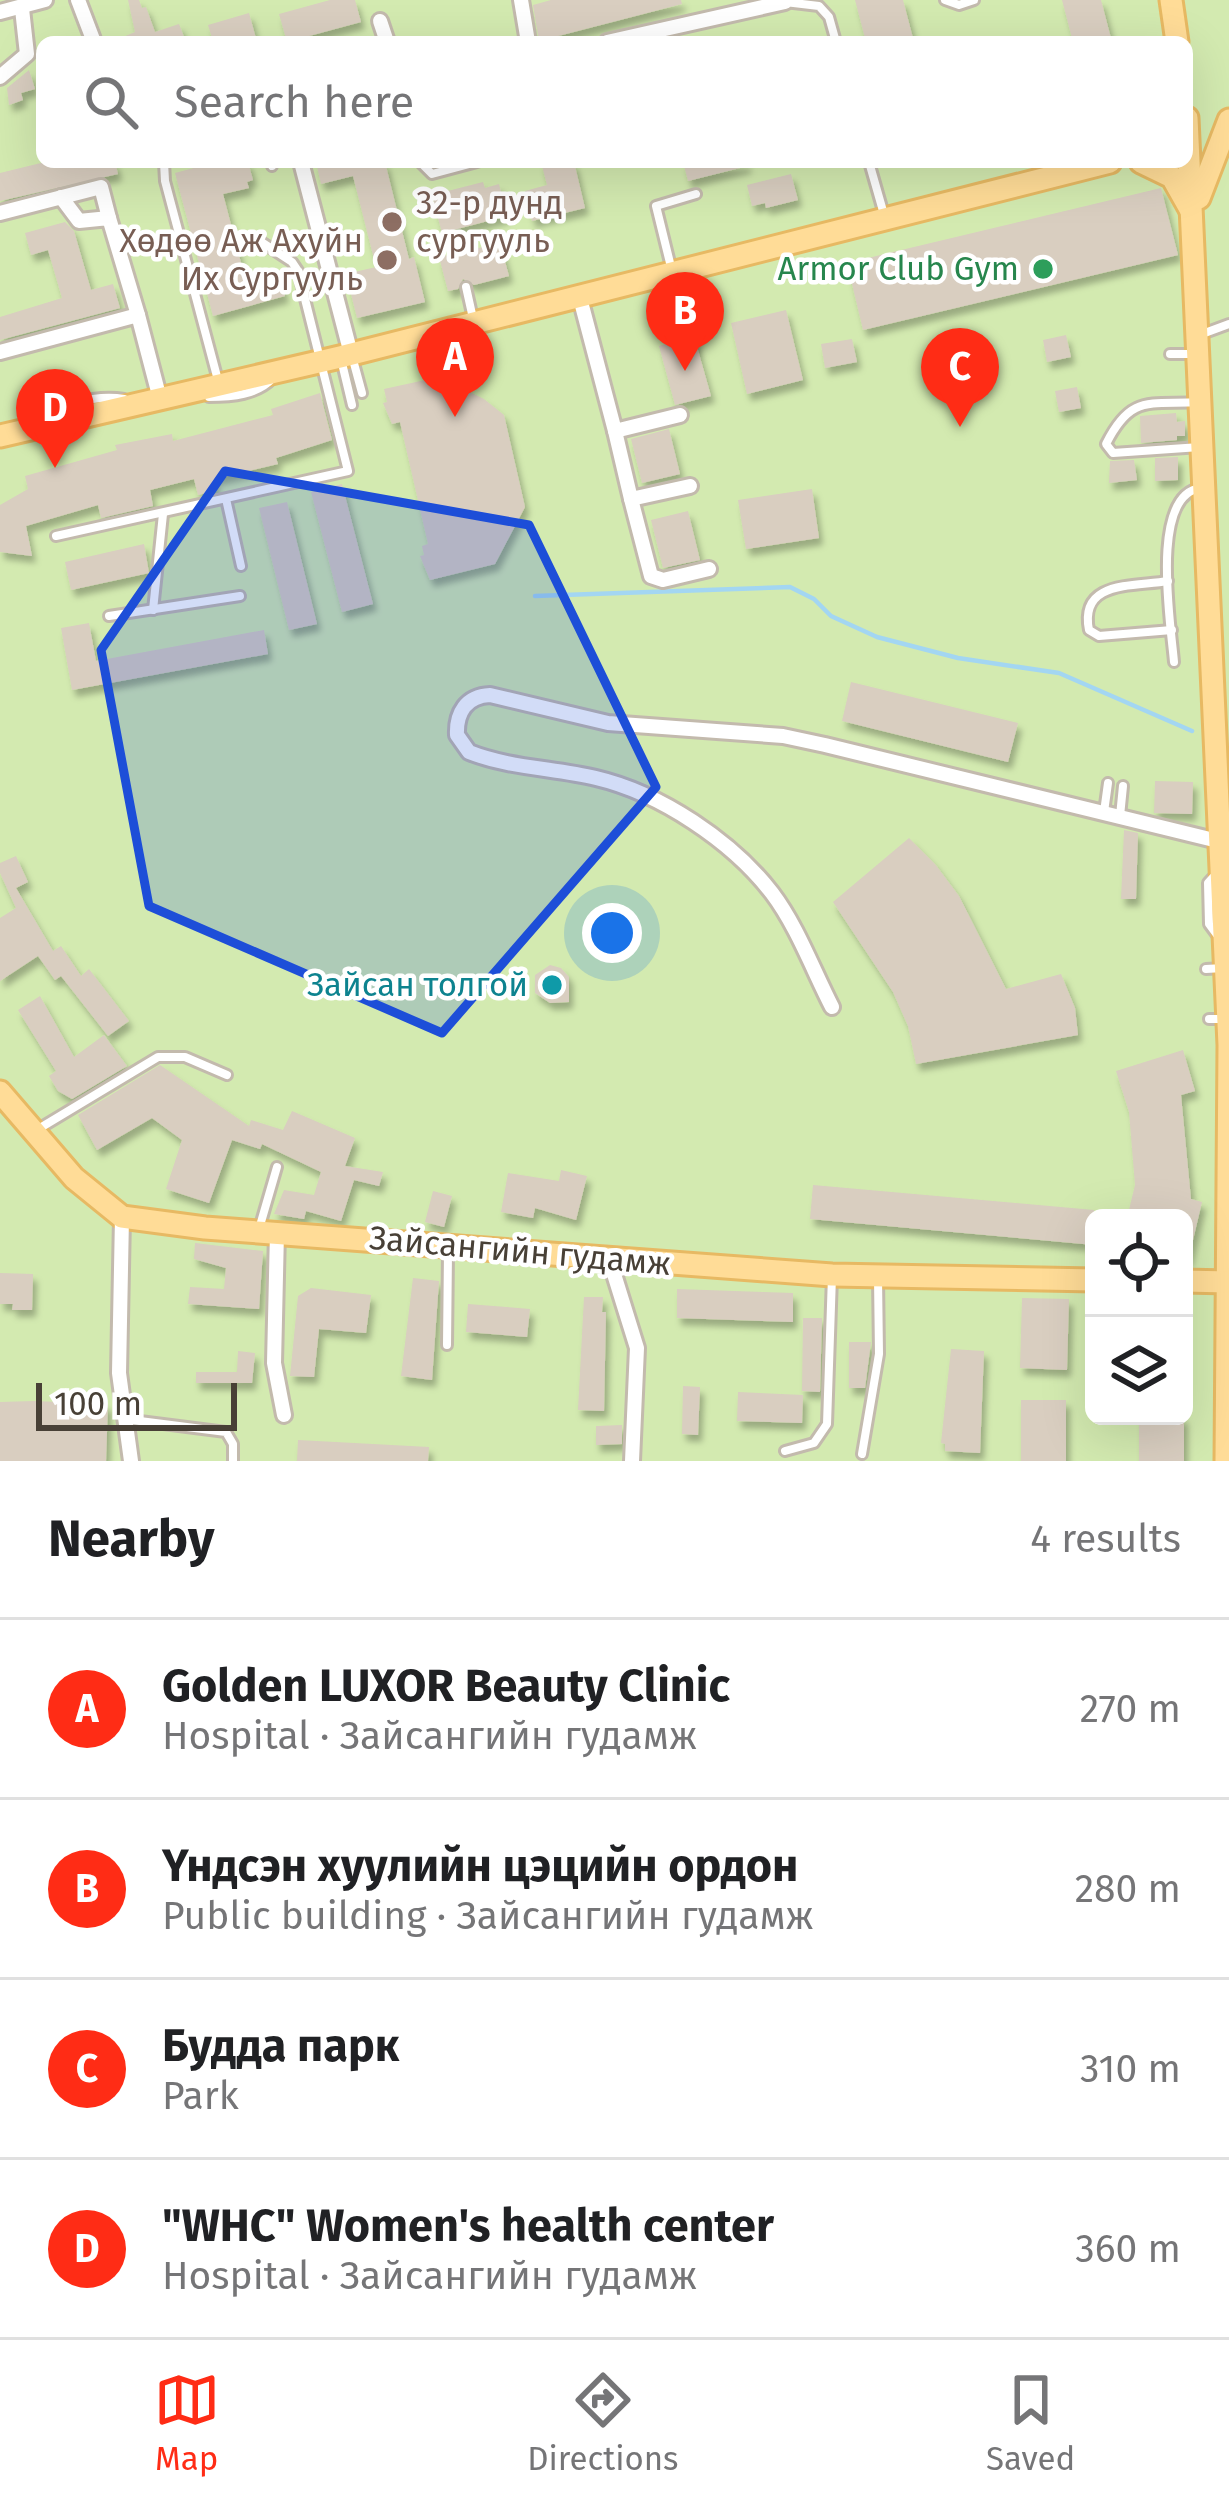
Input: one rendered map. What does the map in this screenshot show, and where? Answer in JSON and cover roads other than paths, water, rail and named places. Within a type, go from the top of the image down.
[{"type":"main road","points":[[1175,1],[1177,36]]},
{"type":"main road","points":[[1193,127],[1229,117]]},
{"type":"main road","points":[[1193,215],[1229,117]]},
{"type":"main road","points":[[9,434],[338,358],[1087,168]]},
{"type":"main road","points":[[1153,168],[1172,177],[1193,215]]},
{"type":"main road","points":[[1190,168],[1227,938],[1215,969],[1229,1045],[1226,1461]]},
{"type":"main road","points":[[0,1092],[74,1178],[122,1217]]},
{"type":"main road","name":"Зайсангийн гудамж","points":[[122,1217],[205,1228],[832,1275],[1085,1280]]},
{"type":"main road","points":[[1193,1281],[1229,1282]]},
{"type":"street","points":[[0,12],[45,0]]},
{"type":"street","points":[[78,0],[92,36]]},
{"type":"street","points":[[521,0],[527,36]]},
{"type":"street","points":[[634,36],[785,2]]},
{"type":"street","points":[[0,77],[27,54],[22,9]]},
{"type":"street","points":[[380,21],[385,36]]},
{"type":"street","points":[[302,168],[338,358]]},
{"type":"street","points":[[0,213],[101,187],[166,398]]},
{"type":"street","points":[[61,197],[79,221],[109,218]]},
{"type":"street","points":[[580,298],[651,575],[663,580],[709,568]]},
{"type":"street","points":[[0,352],[138,315]]},
{"type":"street","points":[[615,431],[680,415]]},
{"type":"street","points":[[631,499],[690,486]]},
{"type":"street","points":[[832,1007],[771,891],[731,852],[672,811],[619,784],[469,752],[457,735],[464,706],[473,698],[490,695],[608,723],[783,736],[1112,816],[1221,851]]},
{"type":"street","points":[[122,1217],[119,1373],[131,1461]]},
{"type":"street","points":[[268,1231],[274,1363],[284,1415]]},
{"type":"street","points":[[610,1258],[637,1348],[632,1461]]},
{"type":"lane","points":[[945,0],[958,5],[974,0]]},
{"type":"lane","points":[[785,2],[819,6],[829,17],[834,36]]},
{"type":"lane","points":[[164,168],[219,386]]},
{"type":"lane","points":[[426,168],[432,174],[454,168]]},
{"type":"lane","points":[[871,168],[885,220]]},
{"type":"lane","points":[[672,273],[656,205],[696,194]]},
{"type":"lane","points":[[260,241],[298,271],[338,358],[352,405]]},
{"type":"lane","points":[[466,286],[474,324]]},
{"type":"lane","points":[[1170,354],[1198,345],[1229,324]]},
{"type":"lane","points":[[338,358],[362,393]]},
{"type":"lane","points":[[56,536],[348,471],[338,358]]},
{"type":"lane","points":[[166,398],[232,397],[265,387],[278,372]]},
{"type":"lane","points":[[1201,402],[1137,406],[1119,418],[1106,444],[1113,453],[1202,447]]},
{"type":"lane","points":[[1174,662],[1166,544],[1181,498],[1190,490],[1204,488]]},
{"type":"lane","points":[[226,499],[241,566]]},
{"type":"lane","points":[[153,610],[163,514]]},
{"type":"lane","points":[[1168,581],[1100,592],[1090,601],[1086,614],[1089,630],[1099,636],[1172,630]]},
{"type":"lane","points":[[110,616],[240,596]]},
{"type":"lane","points":[[1108,783],[1112,816]]},
{"type":"lane","points":[[1112,816],[1123,786]]},
{"type":"lane","points":[[34,1132],[158,1057],[184,1057],[227,1075]]},
{"type":"lane","points":[[268,1231],[277,1167]]},
{"type":"lane","points":[[447,1345],[448,1244]]},
{"type":"lane","points":[[785,1451],[814,1443],[827,1424],[832,1275]]},
{"type":"lane","points":[[862,1454],[879,1354],[878,1276]]},
{"type":"lane","points":[[123,1419],[226,1432],[233,1444],[232,1461]]},
{"type":"waterway","points":[[535,596],[790,587],[814,599],[831,616],[877,637],[958,658],[1059,673],[1192,731]]},
{"type":"place","name":"32-р дунд сургууль","points":[[392,222]]},
{"type":"place","name":"Хөдөө Аж Ахуйн Их Сургууль","points":[[387,260]]},
{"type":"place","name":"Armor Club Gym","points":[[1043,269]]},
{"type":"place","name":"Үндсэн хуулийн цэцийн ордон","points":[[685,371]]},
{"type":"place","name":"Golden LUXOR Beauty Clinic","points":[[455,417]]},
{"type":"place","name":"Будда парк","points":[[960,427]]},
{"type":"place","name":"\"WHC\" Women's health center","points":[[55,468]]},
{"type":"place","name":"Зайсан толгой","points":[[552,985]]}]
